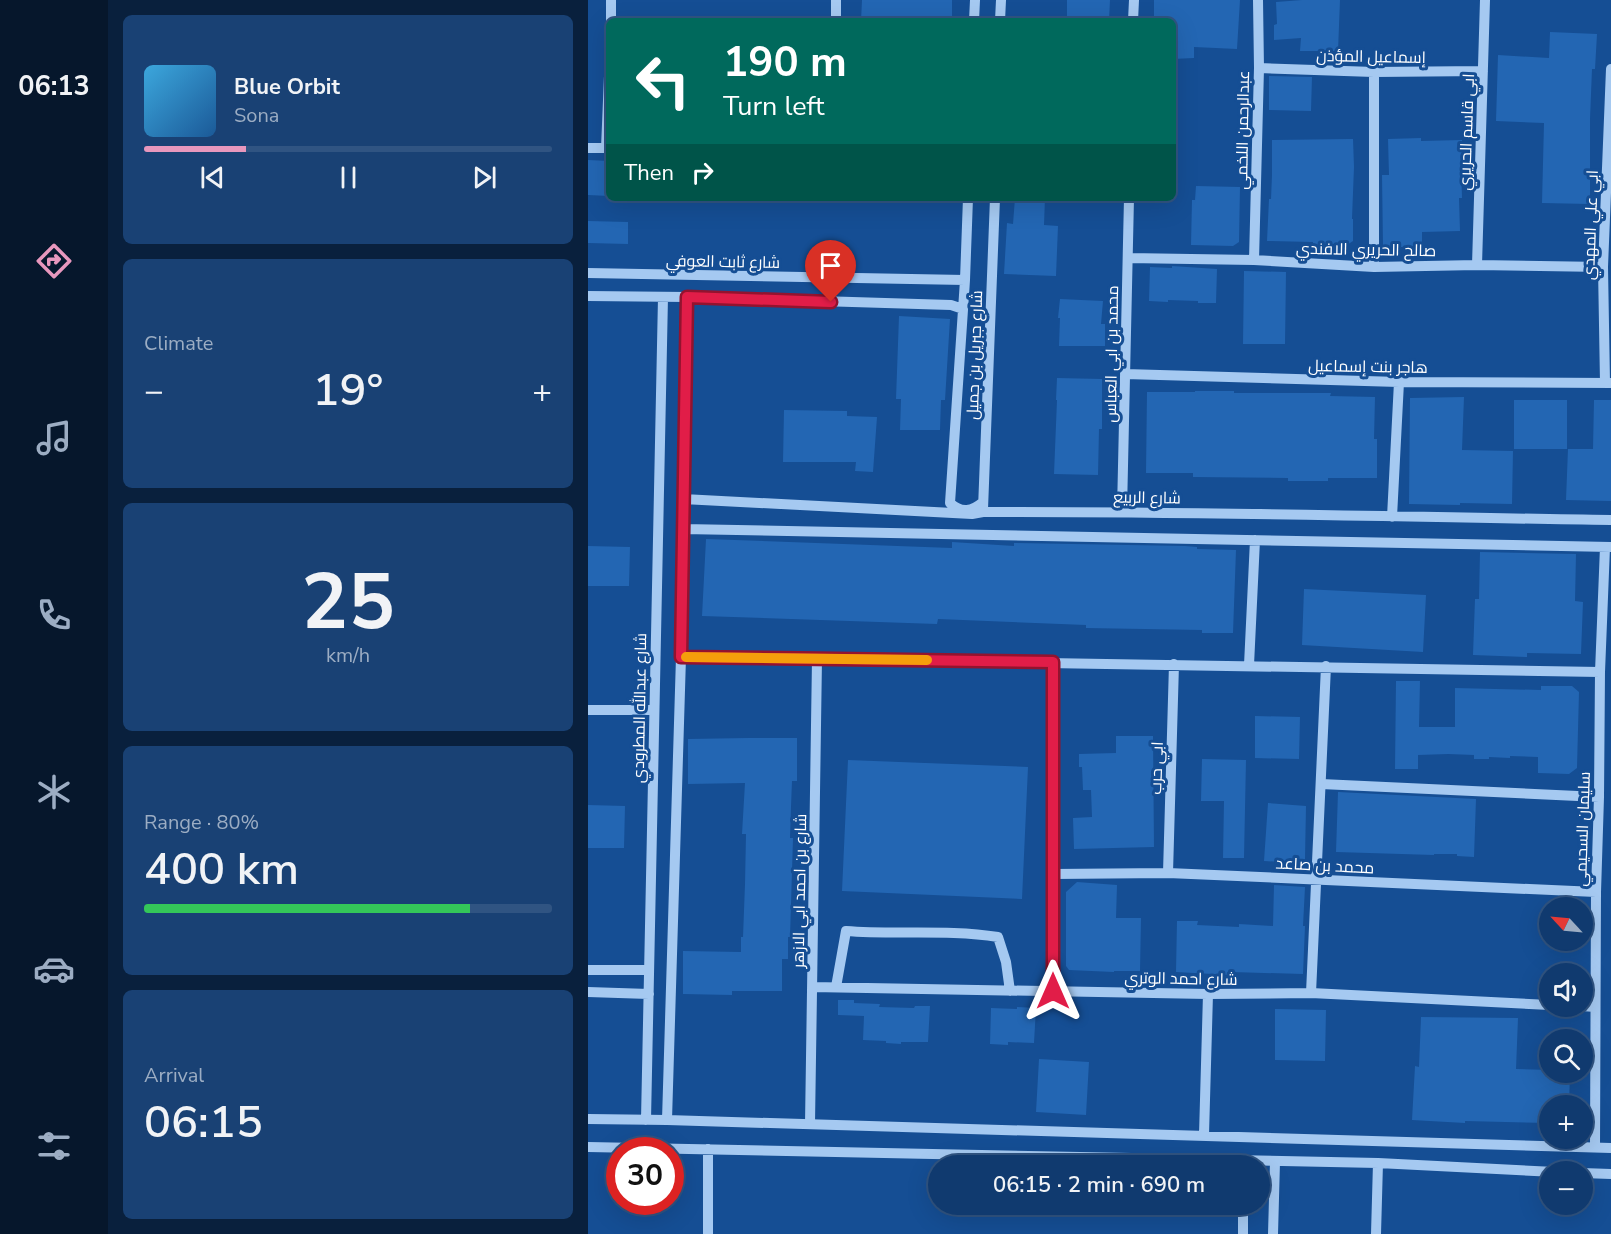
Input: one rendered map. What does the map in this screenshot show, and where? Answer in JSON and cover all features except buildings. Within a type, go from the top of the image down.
[{"type":"street","points":[[611,0],[611,18]]},
{"type":"street","points":[[836,0],[836,18]]},
{"type":"street","points":[[974,18],[975,0]]},
{"type":"street","points":[[1000,18],[1001,0]]},
{"type":"street","points":[[1133,18],[1134,0]]},
{"type":"street","name":"عبدالرحمن اللخمي","points":[[1254,260],[1259,68],[1258,0]]},
{"type":"street","name":"ابي قاسم الحريري","points":[[1477,265],[1485,0]]},
{"type":"street","name":"إسماعيل المؤذن","points":[[1259,68],[1374,72],[1482,71]]},
{"type":"street","name":"ابي علي المهدي","points":[[1608,383],[1603,267],[1611,69]]},
{"type":"street","points":[[1374,72],[1374,267]]},
{"type":"street","points":[[588,148],[606,148]]},
{"type":"street","name":"شارع جبريل بن جميل","points":[[968,201],[966,280],[951,503],[956,509],[964,511],[983,507],[995,201]]},
{"type":"street","name":"محمد بن ابي العباس","points":[[1122,511],[1129,201]]},
{"type":"street","name":"صالح الحريري الافندي","points":[[1128,258],[1254,260],[1374,267],[1477,265],[1603,267]]},
{"type":"street","name":"شارع ثابت العوفي","points":[[588,273],[966,280]]},
{"type":"street","points":[[950,280],[961,286],[961,297],[951,305]]},
{"type":"street","points":[[588,296],[951,305],[963,309]]},
{"type":"street","name":"شارع عبدالله المطرودي","points":[[646,1120],[663,297]]},
{"type":"street","points":[[668,1120],[681,657],[687,297]]},
{"type":"street","name":"هاجر بنت إسماعيل","points":[[1125,374],[1398,382],[1608,383]]},
{"type":"street","points":[[1392,517],[1398,382]]},
{"type":"street","name":"شارع الربيع","points":[[683,499],[972,514],[983,507],[1611,520]]},
{"type":"street","points":[[683,529],[1608,547]]},
{"type":"street","points":[[1249,665],[1255,540]]},
{"type":"street","name":"سليمان السحيمي","points":[[1594,1147],[1600,672],[1608,547]]},
{"type":"street","points":[[681,657],[1600,672]]},
{"type":"street","name":"شارع بن احمد ابي الازهر","points":[[810,1124],[817,659]]},
{"type":"street","points":[[1053,662],[1053,991]]},
{"type":"street","name":"ابي حرب","points":[[1168,873],[1173,664]]},
{"type":"street","points":[[1311,993],[1326,666]]},
{"type":"street","points":[[588,710],[654,710]]},
{"type":"street","points":[[1321,784],[1599,797]]},
{"type":"street","name":"محمد بن صاعد","points":[[1053,873],[1168,873],[1596,892]]},
{"type":"street","points":[[836,987],[846,931],[971,933],[998,937],[1006,962],[1010,990]]},
{"type":"street","points":[[588,970],[649,970]]},
{"type":"street","name":"شارع احمد الوتري","points":[[812,987],[1208,994],[1311,993],[1539,1004]]},
{"type":"street","points":[[588,992],[649,994]]},
{"type":"street","points":[[1204,1135],[1208,994]]},
{"type":"street","points":[[588,1119],[1611,1148]]},
{"type":"street","points":[[588,1147],[938,1155]]},
{"type":"street","points":[[708,1149],[708,1234]]},
{"type":"street","points":[[1270,1162],[1378,1163],[1539,1171]]},
{"type":"street","points":[[1273,1234],[1275,1162]]},
{"type":"street","points":[[1376,1234],[1378,1163]]},
{"type":"street","points":[[1593,1173],[1611,1174]]},
{"type":"street","points":[[1243,1215],[1243,1234]]},
{"type":"slow traffic","points":[[686,657],[927,660]]},
{"type":"route","points":[[831,302],[687,297],[681,657],[1053,662],[1053,991]]}]
